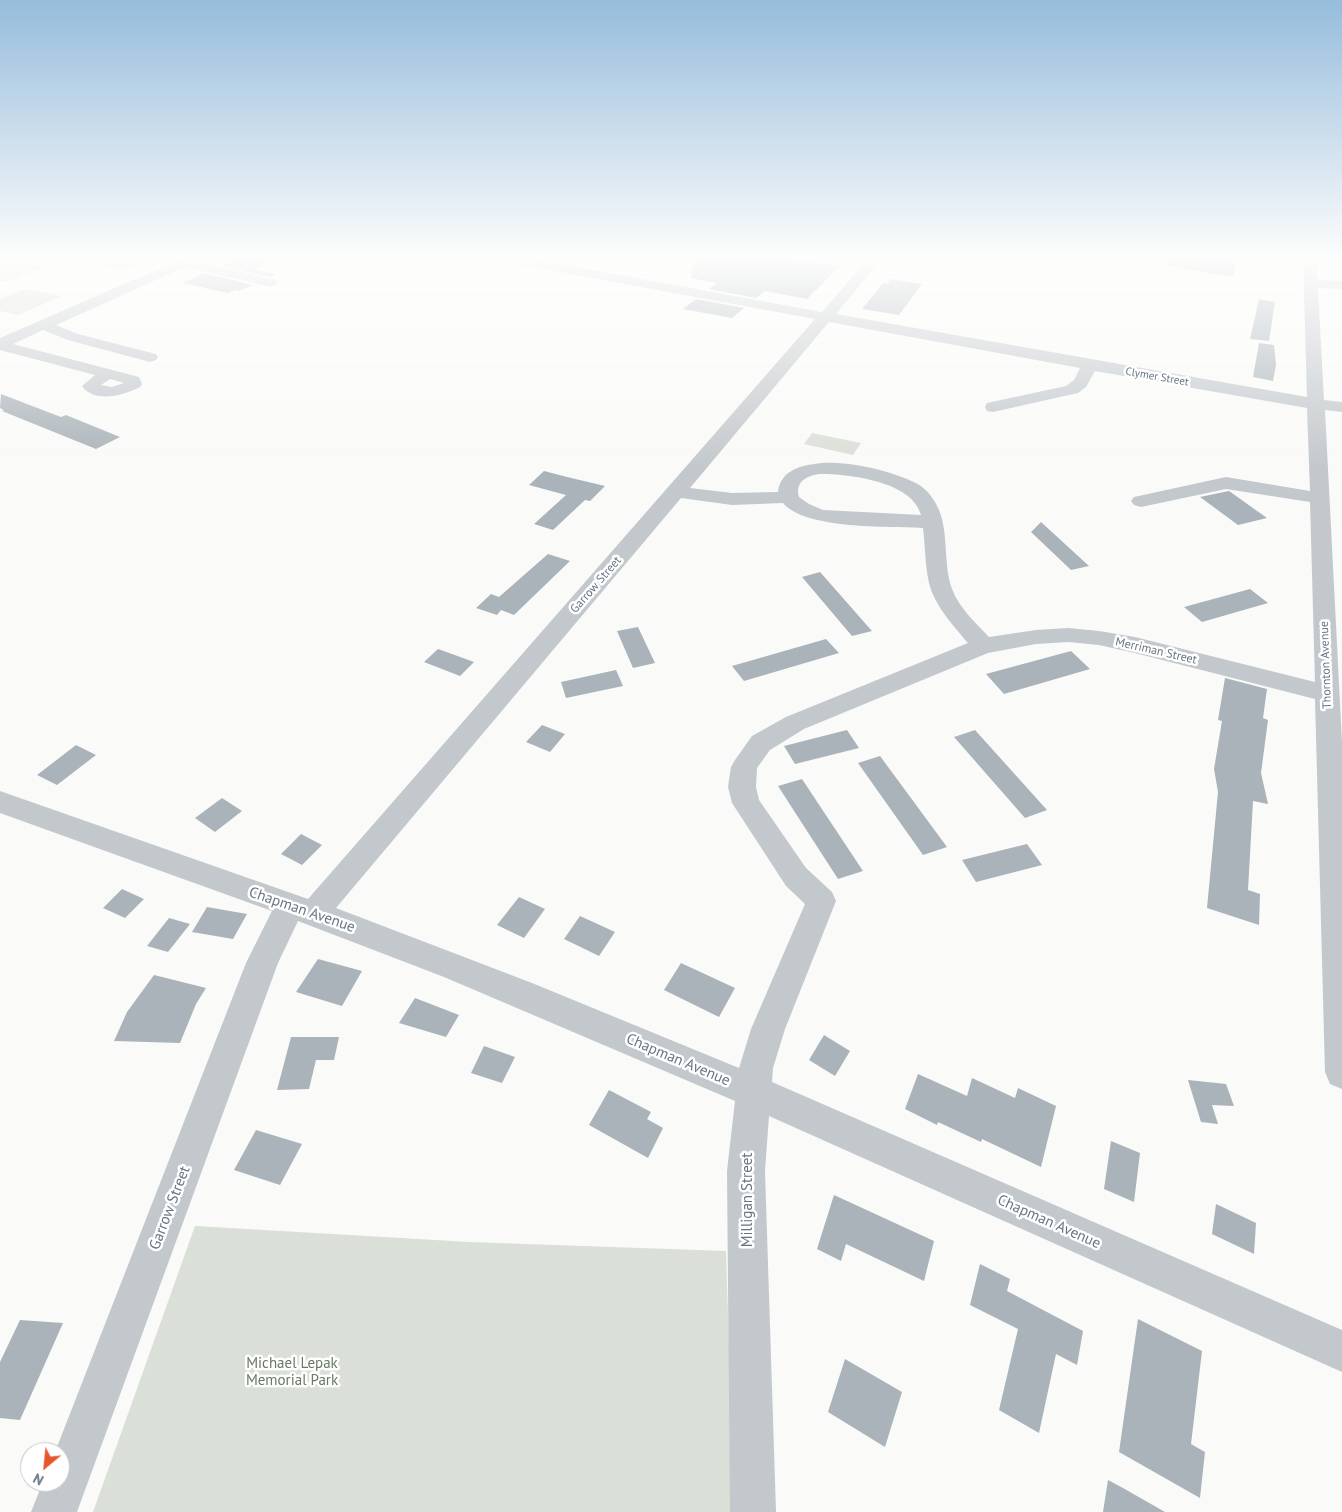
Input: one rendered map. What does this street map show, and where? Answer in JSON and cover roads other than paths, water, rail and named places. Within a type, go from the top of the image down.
[{"type":"street","points":[[0,345],[37,328]]},
{"type":"street","points":[[49,328],[72,337],[150,357]]},
{"type":"street","name":"Garrow Street","points":[[54,1512],[161,1234],[262,962],[302,909],[676,491],[817,328]]},
{"type":"street","name":"Clymer Street","points":[[884,328],[1281,399],[1342,407]]},
{"type":"street","name":"Thornton Avenue","points":[[1312,328],[1319,498],[1332,572],[1327,694],[1335,741],[1342,1072]]},
{"type":"street","points":[[0,345],[108,373]]},
{"type":"street","points":[[993,407],[1044,396],[1078,386],[1085,376],[1089,365]]},
{"type":"street","points":[[932,522],[821,516],[807,512],[794,504],[788,497],[787,492],[794,477],[814,469],[842,469],[896,483],[913,490],[926,502],[932,522],[942,589],[954,612],[983,646]]},
{"type":"street","points":[[1140,501],[1226,484],[1319,498]]},
{"type":"street","points":[[676,491],[712,498],[738,500],[788,497]]},
{"type":"street","name":"Merriman Street","points":[[821,901],[796,877],[746,803],[742,787],[744,767],[761,743],[795,723],[983,646],[1036,637],[1068,635],[1099,638],[1135,645],[1327,694]]},
{"type":"street","name":"Chapman Avenue","points":[[0,802],[302,909],[519,992],[1342,1351]]},
{"type":"street","name":"Milligan Street","points":[[752,1512],[750,1308],[746,1172],[753,1093],[756,1068],[768,1029],[821,901]]},
{"type":"park label","name":"Michael Lepak Memorial Park","points":[[292,1372]]}]
